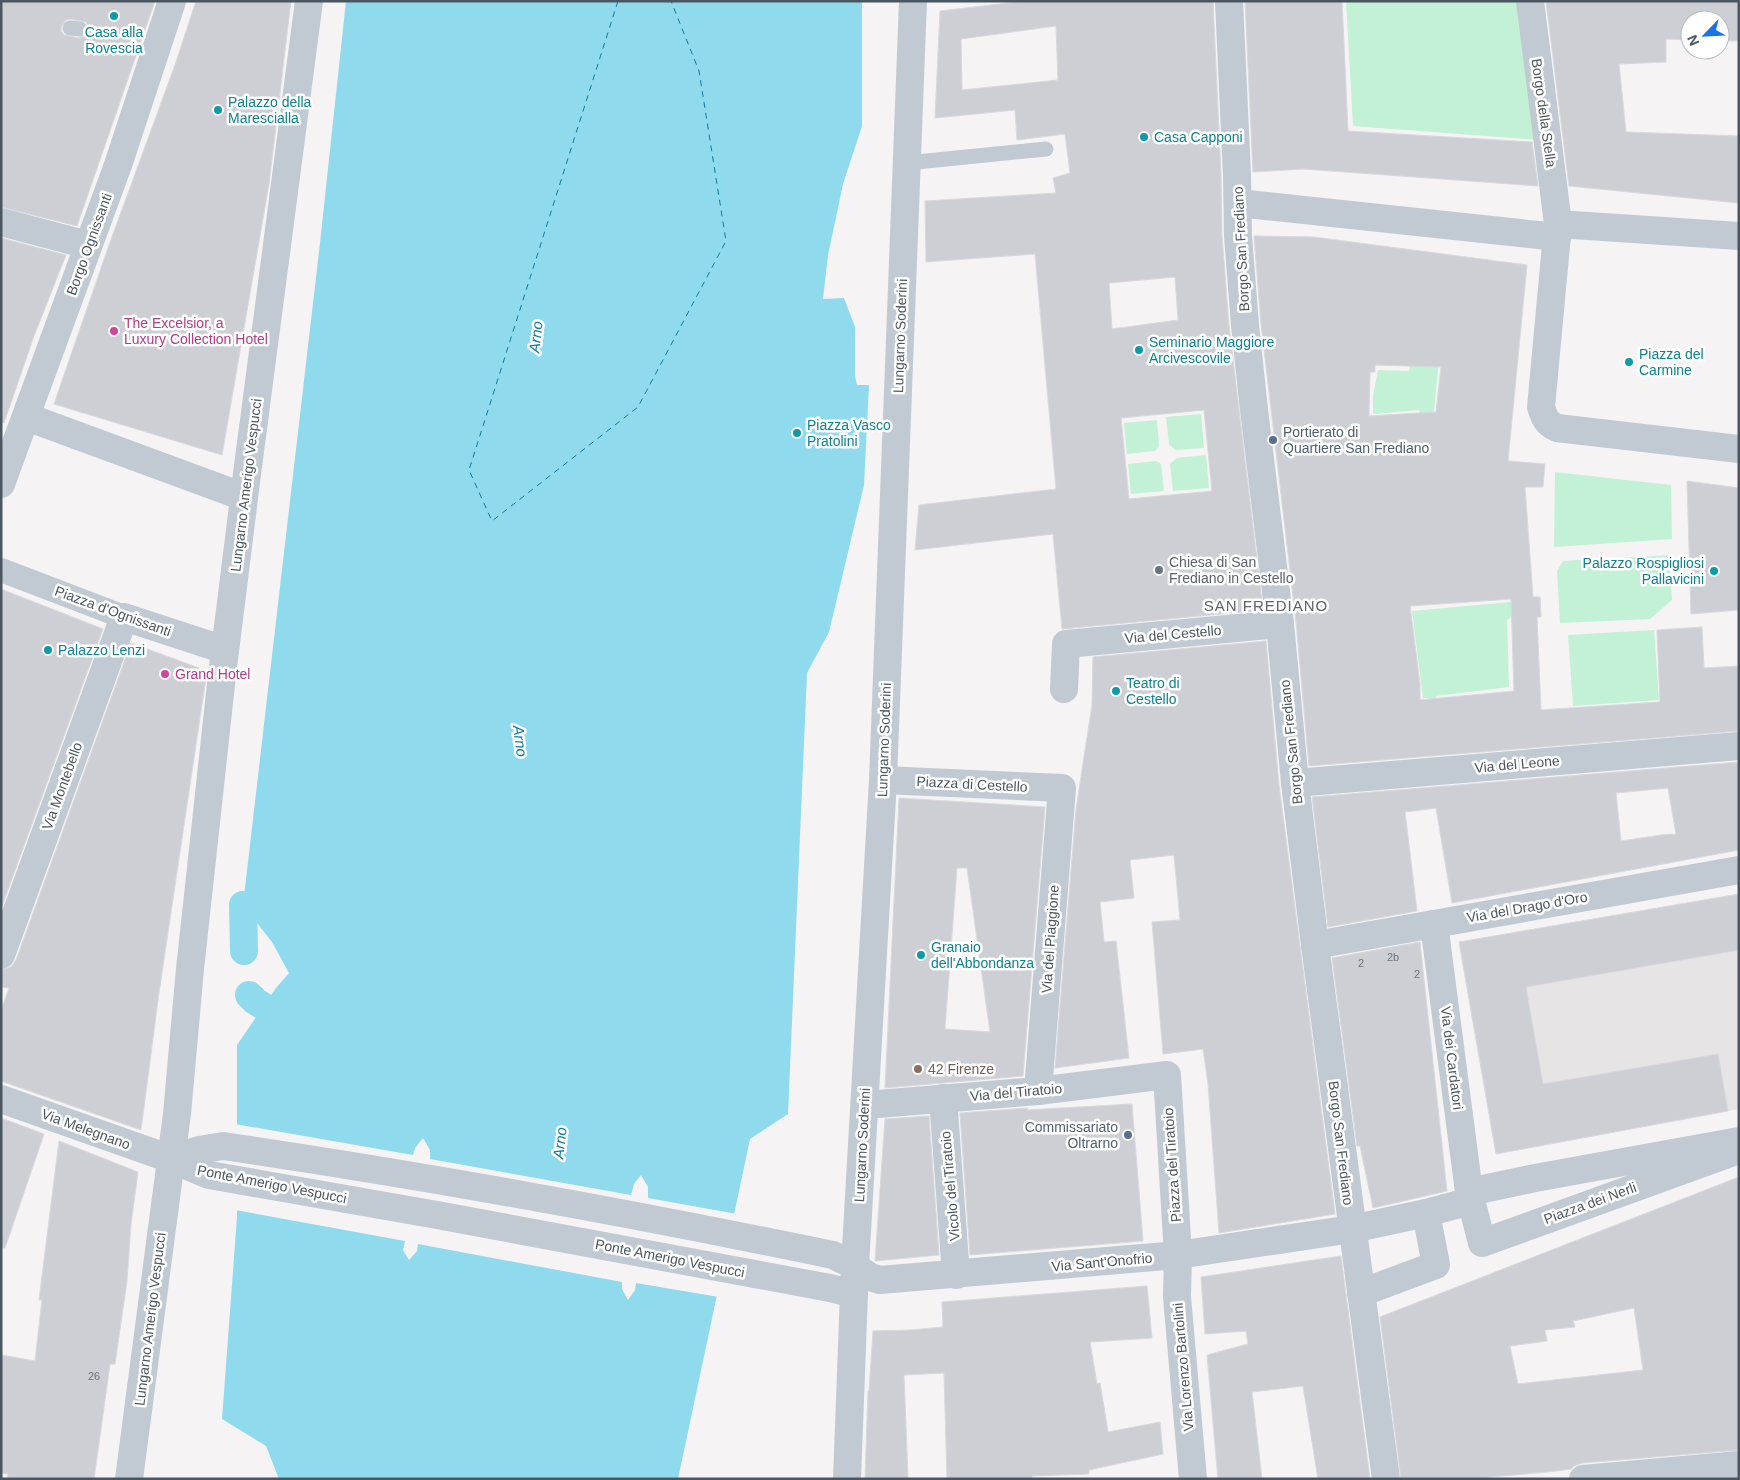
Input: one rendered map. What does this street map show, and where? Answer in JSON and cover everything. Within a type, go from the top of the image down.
[{"type":"street","name":"Borgo Ognissanti","points":[[1,484],[118,164],[151,44],[172,1]]},
{"type":"street","name":"Lungarno Amerigo Vespucci","points":[[129,1479],[171,1159],[160,1112],[169,1029],[190,969],[225,650],[309,1]]},
{"type":"street","name":"Lungarno Soderini","points":[[847,1479],[841,1291],[855,1266],[883,780],[913,1]]},
{"type":"street","name":"Borgo San Frediano","points":[[1229,1],[1238,236],[1245,325],[1280,624],[1295,783],[1386,1479]]},
{"type":"street","name":"Borgo della Stella","points":[[1530,1],[1557,231]]},
{"type":"street","points":[[1238,203],[1557,231],[1739,236]]},
{"type":"street","points":[[1,222],[88,245]]},
{"type":"street","points":[[1557,231],[1541,407],[1551,425],[1557,428],[1739,449]]},
{"type":"street","points":[[27,417],[244,497]]},
{"type":"street","name":"Piazza d'Ognissanti","points":[[1,570],[124,617],[225,650]]},
{"type":"street","name":"Via Montebello","points":[[1,955],[124,617]]},
{"type":"street","name":"Via del Cestello","points":[[1064,689],[1066,644],[1280,624]]},
{"type":"street","name":"Via del Leone","points":[[1295,783],[1739,746]]},
{"type":"street","name":"Piazza di Cestello","points":[[883,780],[1062,788]]},
{"type":"street","name":"Via del Piaggione","points":[[1038,1090],[1062,788]]},
{"type":"street","name":"Via del Drago d'Oro","points":[[1315,945],[1739,870]]},
{"type":"street","name":"Via dei Cardatori","points":[[1434,924],[1470,1197]]},
{"type":"street","name":"Via del Tiratoio","points":[[864,1105],[1038,1090],[1167,1075]]},
{"type":"street","name":"Piazza del Tiratoio","points":[[1167,1075],[1178,1255]]},
{"type":"street","name":"Vicolo del Tiratoio","points":[[942,1098],[956,1275]]},
{"type":"street","name":"Via Melegnano","points":[[1,1099],[171,1159]]},
{"type":"street","name":"Piazza dei Nerli","points":[[1352,1229],[1426,1213],[1470,1197],[1535,1178],[1739,1141]]},
{"type":"street","name":"Ponte Amerigo Vespucci","points":[[171,1159],[199,1150],[223,1146],[410,1174],[830,1254],[855,1266]]},
{"type":"street","name":"Piazza dei Nerli","points":[[1470,1197],[1482,1242],[1739,1150]]},
{"type":"street","name":"Ponte Amerigo Vespucci","points":[[171,1159],[197,1171],[218,1176],[447,1216],[841,1291]]},
{"type":"street","points":[[1361,1293],[1436,1265],[1426,1213]]},
{"type":"street","name":"Via Sant'Onofrio","points":[[855,1266],[870,1277],[880,1280],[956,1275],[1178,1255],[1352,1229]]},
{"type":"street","name":"Via Lorenzo Bartolini","points":[[1178,1255],[1177,1296],[1193,1479]]},
{"type":"street","points":[[1584,1479],[1739,1465]]},
{"type":"lane","points":[[907,162],[1046,149]]},
{"type":"shaded area","points":[[1739,894],[1739,1109],[1496,1154],[1459,942]]},
{"type":"green space","points":[[1346,1],[1519,1],[1539,140],[1353,126]]},
{"type":"green space","points":[[1411,359],[1439,361],[1433,420],[1420,420],[1419,410],[1373,414],[1373,396],[1378,370],[1409,371]]},
{"type":"green space","points":[[1201,414],[1204,448],[1175,450],[1169,444],[1166,417]]},
{"type":"green space","points":[[1157,420],[1159,446],[1155,451],[1127,454],[1124,423]]},
{"type":"green space","points":[[1206,455],[1209,488],[1173,491],[1170,464],[1177,458]]},
{"type":"green space","points":[[1156,461],[1161,464],[1164,491],[1131,494],[1128,464]]},
{"type":"green space","points":[[1555,472],[1671,485],[1672,539],[1554,547]]},
{"type":"green space","points":[[1669,555],[1672,600],[1650,619],[1560,623],[1557,571],[1563,561]]},
{"type":"green space","points":[[1521,601],[1523,616],[1507,620],[1509,687],[1436,696],[1438,711],[1430,710],[1428,698],[1423,698],[1412,611]]},
{"type":"green space","points":[[1654,630],[1659,700],[1573,706],[1568,635]]},
{"type":"water","name":"Arno","points":[[346,1],[862,1],[862,126],[843,184],[828,255],[823,299],[844,298],[855,327],[855,376],[857,385],[869,385],[864,485],[829,632],[807,673],[788,1114],[750,1139],[678,1479],[279,1479],[266,1446],[222,1419],[237,1217],[237,1045],[276,988],[289,973],[272,942],[243,905],[320,243]]},
{"type":"pier","points":[[235,1124],[413,1155],[415,1148],[423,1138],[430,1150],[430,1159],[631,1195],[634,1184],[641,1175],[648,1187],[648,1198],[737,1214],[719,1297],[636,1283],[635,1290],[628,1300],[622,1289],[622,1282],[418,1244],[417,1251],[409,1260],[403,1250],[405,1241],[235,1210]]},
{"type":"building","points":[[1,1],[155,1],[77,226],[1,207]],"holes":[[[66,20],[86,22],[89,29],[87,35],[79,38],[64,35],[61,31],[61,27]]]},
{"type":"building","points":[[196,1],[291,1],[269,184],[222,455],[54,404]]},
{"type":"building","points":[[1025,1],[1213,1],[1222,236],[1229,326],[1263,610],[1062,629],[1053,534],[915,550],[919,505],[1056,489],[1035,254],[926,262],[925,201],[1056,193],[1053,178],[1070,173],[1065,134],[1017,140],[1015,110],[935,118],[940,11]],"holes":[[[1056,26],[1058,80],[962,90],[961,39]],[[1175,277],[1178,320],[1112,329],[1109,283]],[[1204,410],[1212,491],[1129,499],[1121,418]]]},
{"type":"building","points":[[1245,1],[1342,1],[1348,131],[1532,142],[1538,186],[1304,169],[1253,172]]},
{"type":"building","points":[[1546,1],[1739,1],[1739,41],[1730,41],[1730,10],[1680,10],[1680,40],[1666,39],[1666,62],[1619,64],[1626,132],[1739,136],[1739,203],[1569,186]]},
{"type":"building","points":[[1254,236],[1314,237],[1527,265],[1508,461],[1545,464],[1543,487],[1525,487],[1533,597],[1540,597],[1541,617],[1537,617],[1541,710],[1660,702],[1657,630],[1702,627],[1704,668],[1739,666],[1739,731],[1309,766],[1296,622],[1261,324]],"holes":[[[1375,365],[1441,367],[1436,412],[1369,416],[1370,372],[1375,372]],[[1511,599],[1514,691],[1420,700],[1420,684],[1410,606]]]},
{"type":"building","points":[[1,238],[66,255],[34,336],[4,423],[1,422]]},
{"type":"building","name":"Palazzo Rospigliosi Pallavicini","points":[[1687,481],[1739,488],[1739,610],[1691,614]]},
{"type":"building","points":[[1,589],[103,629],[1,909]]},
{"type":"building","points":[[1266,641],[1279,785],[1335,1214],[1219,1233],[1208,1084],[1203,1049],[1163,1054],[1152,922],[1180,920],[1174,855],[1130,860],[1134,898],[1100,902],[1104,942],[1116,941],[1129,1058],[1055,1068],[1076,809],[1092,705],[1093,657]]},
{"type":"building","points":[[131,643],[207,671],[159,993],[141,1130],[1,1081],[1,1011],[9,988],[1,987],[1,970],[11,967],[16,960]]},
{"type":"building","points":[[1739,762],[1739,850],[1452,903],[1436,808],[1405,812],[1417,911],[1328,927],[1312,797]],"holes":[[[1668,788],[1676,834],[1621,841],[1616,793]]]},
{"type":"building","name":"Granaio dell'Abbondanza","points":[[899,798],[1045,807],[1023,1076],[885,1088]],"holes":[[[957,868],[967,868],[990,1032],[945,1029]]]},
{"type":"building","points":[[1739,894],[1739,950],[1526,987],[1543,1084],[1718,1054],[1728,1111],[1496,1154],[1459,942]]},
{"type":"building","points":[[1420,942],[1447,1191],[1373,1208],[1360,1146],[1357,1146],[1332,958]]},
{"type":"building","points":[[1132,1104],[1143,1241],[970,1255],[960,1113]]},
{"type":"building","points":[[929,1116],[939,1255],[875,1261],[885,1119]]},
{"type":"building","points":[[1,1118],[44,1134],[5,1248],[1,1248]]},
{"type":"building","points":[[59,1141],[138,1172],[131,1224],[127,1281],[115,1364],[110,1364],[94,1479],[7,1479],[8,1474],[1,1473],[1,1355],[35,1361],[42,1300],[39,1300]]},
{"type":"building","points":[[1739,1177],[1739,1450],[1582,1463],[1571,1469],[1467,1479],[1401,1479],[1380,1317]],"holes":[[[1634,1308],[1643,1370],[1518,1384],[1510,1346],[1547,1341],[1545,1330],[1575,1327],[1573,1321]]]},
{"type":"building","points":[[1341,1256],[1370,1479],[1318,1479],[1303,1386],[1252,1392],[1262,1479],[1218,1479],[1207,1355],[1248,1344],[1246,1331],[1205,1334],[1201,1277]]},
{"type":"building","points":[[1147,1286],[1152,1338],[1090,1342],[1097,1384],[1100,1383],[1108,1432],[1160,1422],[1163,1454],[1089,1470],[1089,1474],[1032,1476],[1032,1479],[947,1479],[944,1373],[904,1375],[908,1479],[865,1479],[868,1391],[873,1331],[943,1327],[942,1302]]},
{"type":"waterway","points":[[243,905],[244,951]]},
{"type":"waterway","points":[[249,995],[263,1006]]},
{"type":"ferry route","points":[[618,1],[469,470],[492,521],[638,407],[726,241],[699,71],[671,1]]},
{"type":"place","name":"Casa alla Rovescia","points":[[114,16]]},
{"type":"place","name":"Palazzo della Marescialla","points":[[218,110]]},
{"type":"place","name":"Casa Capponi","points":[[1144,137]]},
{"type":"place","name":"The Excelsior, a Luxury Collection Hotel","points":[[114,331]]},
{"type":"place","name":"Seminario Maggiore Arcivescovile","points":[[1139,350]]},
{"type":"place","name":"Piazza del Carmine","points":[[1629,362]]},
{"type":"place","name":"Piazza Vasco Pratolini","points":[[797,433]]},
{"type":"place","name":"Portierato di Quartiere San Frediano","points":[[1273,440]]},
{"type":"place","name":"Chiesa di San Frediano in Cestello","points":[[1159,570]]},
{"type":"place","name":"Palazzo Rospigliosi Pallavicini","points":[[1714,571]]},
{"type":"place","name":"Palazzo Lenzi","points":[[48,650]]},
{"type":"place","name":"Grand Hotel","points":[[165,674]]},
{"type":"place","name":"Teatro di Cestello","points":[[1116,691]]},
{"type":"place","name":"Granaio dell'Abbondanza","points":[[921,955]]},
{"type":"place","name":"42 Firenze","points":[[918,1069]]},
{"type":"place","name":"Commissariato Oltrarno","points":[[1128,1135]]},
{"type":"district","name":"SAN FREDIANO","points":[[1266,606]]}]
